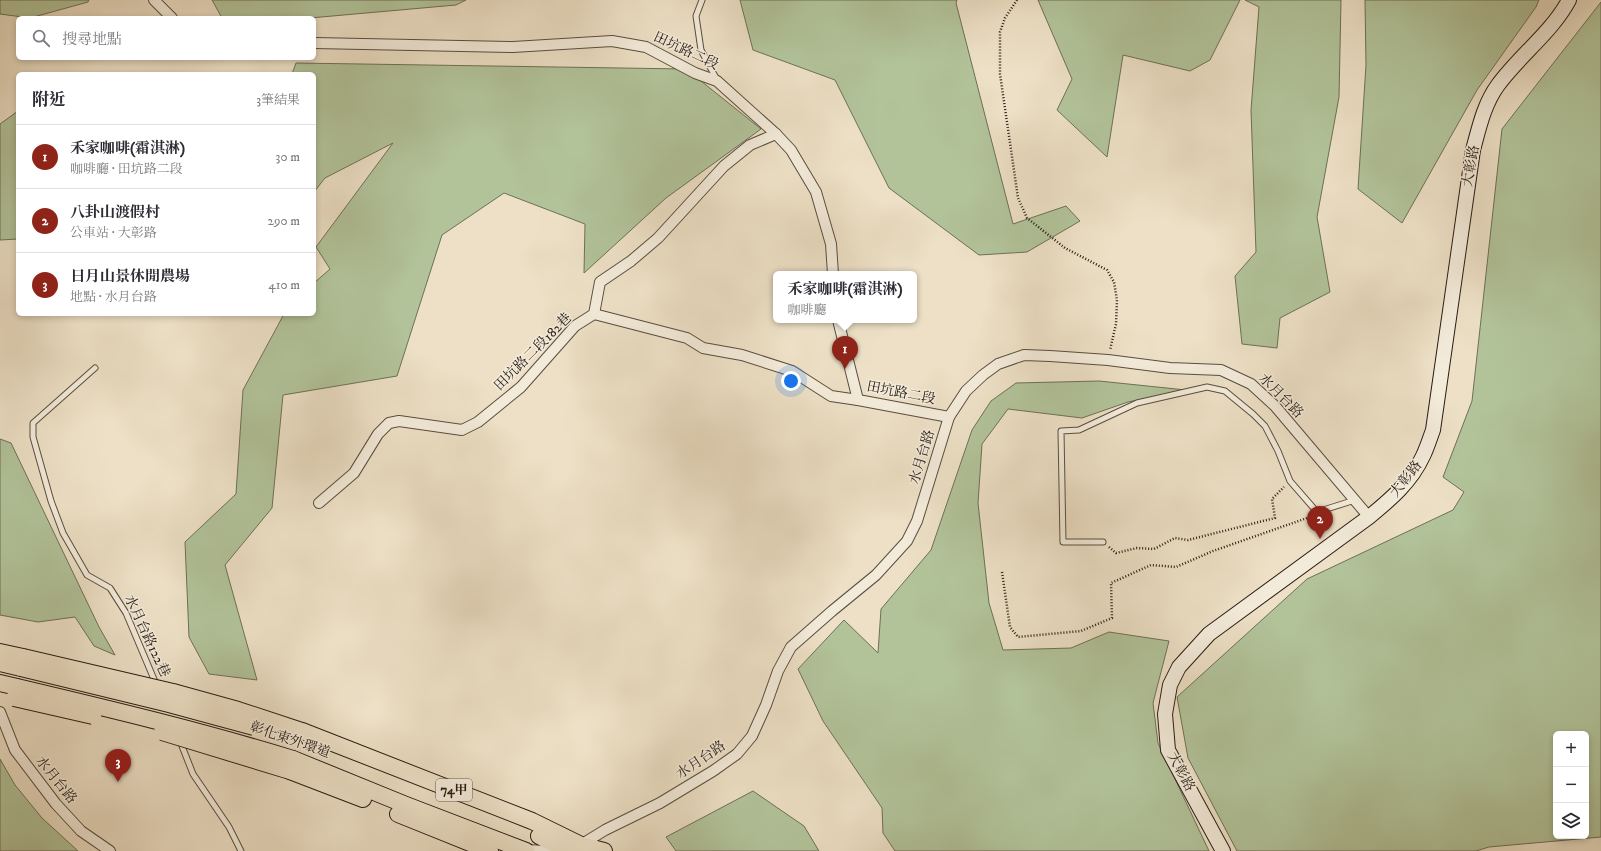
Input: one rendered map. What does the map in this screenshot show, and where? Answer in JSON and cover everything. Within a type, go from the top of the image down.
[{"type":"main road","name":"大彰路","points":[[1223,851],[1168,750],[1165,714],[1170,685],[1179,667],[1209,634],[1369,516],[1393,497],[1413,475],[1424,455],[1433,430],[1472,150],[1483,112],[1497,86],[1509,70],[1562,14],[1569,0]]},
{"type":"main road","name":"74甲","points":[[0,652],[22,663]]},
{"type":"main road","name":"彰化東外環道","points":[[0,663],[22,663],[235,721],[301,737],[573,849]]},
{"type":"main road","name":"彰化東外環道","points":[[0,683],[10,693],[164,722],[229,739],[292,765],[406,805],[522,851]]},
{"type":"main road","name":"74甲","points":[[292,765],[490,851]]},
{"type":"main road","name":"74甲","points":[[573,849],[604,851]]},
{"type":"street","points":[[154,0],[170,16]]},
{"type":"street","name":"田坑路二段","points":[[316,43],[513,47],[612,41],[646,47],[695,72],[717,81],[776,134],[791,150],[816,192],[831,244],[833,271]]},
{"type":"street","name":"田坑路二段182巷","points":[[319,503],[354,473],[378,434],[389,423],[399,421],[462,430],[478,422],[521,387],[576,326],[594,314],[600,282],[631,261],[658,238],[724,166],[750,145],[776,134]]},
{"type":"street","points":[[594,314],[687,338],[703,348],[742,355],[792,371],[831,396],[858,400]]},
{"type":"street","name":"田坑路二段","points":[[839,323],[858,400],[948,417]]},
{"type":"street","name":"水月台路","points":[[573,849],[605,830],[660,803],[713,771],[737,754],[752,736],[766,705],[778,671],[791,647],[832,610],[876,575],[907,541],[917,521],[948,417],[966,391],[983,375],[998,364],[1024,355],[1108,360],[1170,368],[1221,370],[1251,384],[1275,406],[1369,516]]},
{"type":"street","name":"水月台路","points":[[0,712],[15,750],[56,804],[81,831],[110,851]]},
{"type":"street","points":[[522,851],[552,851]]},
{"type":"lane","points":[[702,0],[696,16],[700,50],[717,81]]},
{"type":"lane","name":"水月台路122巷","points":[[95,368],[33,423],[33,437],[51,501],[63,533],[87,575],[110,588],[126,613],[166,709]]},
{"type":"lane","points":[[1103,542],[1063,542],[1061,431],[1079,430],[1137,403],[1207,387],[1225,391],[1265,426],[1278,451],[1290,481],[1316,512],[1356,500]]},
{"type":"lane","points":[[169,716],[193,774],[229,827],[241,851]]},
{"type":"path","points":[[1017,0],[1005,18],[1000,32],[1000,74],[1018,198],[1027,218],[1066,248],[1107,270],[1114,282],[1117,300],[1116,324],[1108,360]]},
{"type":"path","points":[[1103,542],[1116,553],[1137,548],[1154,549],[1175,538],[1188,540],[1275,518],[1272,498],[1290,481]]},
{"type":"path","points":[[1002,572],[1010,627],[1018,637],[1081,631],[1112,618],[1111,582],[1151,565],[1176,567],[1213,551],[1310,517],[1316,512]]},
{"type":"green space","points":[[0,0],[89,0],[88,2],[37,16],[16,16],[0,14]]},
{"type":"green space","points":[[212,0],[466,0],[456,5],[316,17],[316,16],[221,16]]},
{"type":"green space","points":[[740,0],[957,0],[956,3],[1013,224],[1066,206],[1080,221],[1027,252],[979,255],[889,188],[835,80],[753,50]]},
{"type":"green space","points":[[1038,0],[1240,0],[1210,60],[1190,71],[1123,55],[1107,157],[1057,110],[1072,79]]},
{"type":"green space","points":[[1245,0],[1341,0],[1339,97],[1317,217],[1330,292],[1280,318],[1277,348],[1242,344],[1235,276],[1256,252],[1251,110],[1259,7]]},
{"type":"green space","points":[[1365,0],[1539,0],[1536,7],[1477,90],[1402,223],[1358,189],[1366,65]]},
{"type":"green space","points":[[1601,2],[1601,837],[1589,838],[1589,731],[1553,731],[1553,839],[1579,839],[1489,847],[1476,851],[1237,851],[1188,758],[1177,697],[1307,579],[1453,510],[1464,492],[1443,477],[1472,401],[1502,129]]},
{"type":"green space","points":[[296,63],[686,69],[761,129],[666,198],[584,273],[585,224],[504,193],[442,235],[397,376],[283,395],[272,508],[225,565],[257,680],[209,674],[189,637],[185,542],[236,494],[243,390],[283,316],[316,316],[316,281],[330,269],[316,247],[393,143],[325,178],[316,189],[316,72],[293,72]]},
{"type":"green space","points":[[16,112],[16,239],[0,240],[0,124]]},
{"type":"green space","points":[[1099,381],[1186,390],[1128,402],[1082,418],[1008,409],[982,444],[978,503],[989,603],[1003,650],[1071,648],[1109,632],[1169,641],[1153,703],[1158,743],[1209,851],[895,851],[883,833],[882,808],[823,721],[798,669],[844,620],[878,653],[881,609],[931,550],[972,430],[991,401],[1016,383]]},
{"type":"green space","points":[[0,439],[11,443],[99,627],[115,655],[94,646],[75,617],[38,622],[0,615]]},
{"type":"green space","points":[[0,759],[15,785],[42,818],[78,851],[0,851]]},
{"type":"green space","points":[[753,791],[804,826],[819,851],[676,851],[666,837]]},
{"type":"place","name":"禾家咖啡(霜淇淋)","points":[[845,369]]},
{"type":"place","name":"八卦山渡假村","points":[[1320,539]]},
{"type":"place","name":"日月山景休閒農場","points":[[118,782]]}]
